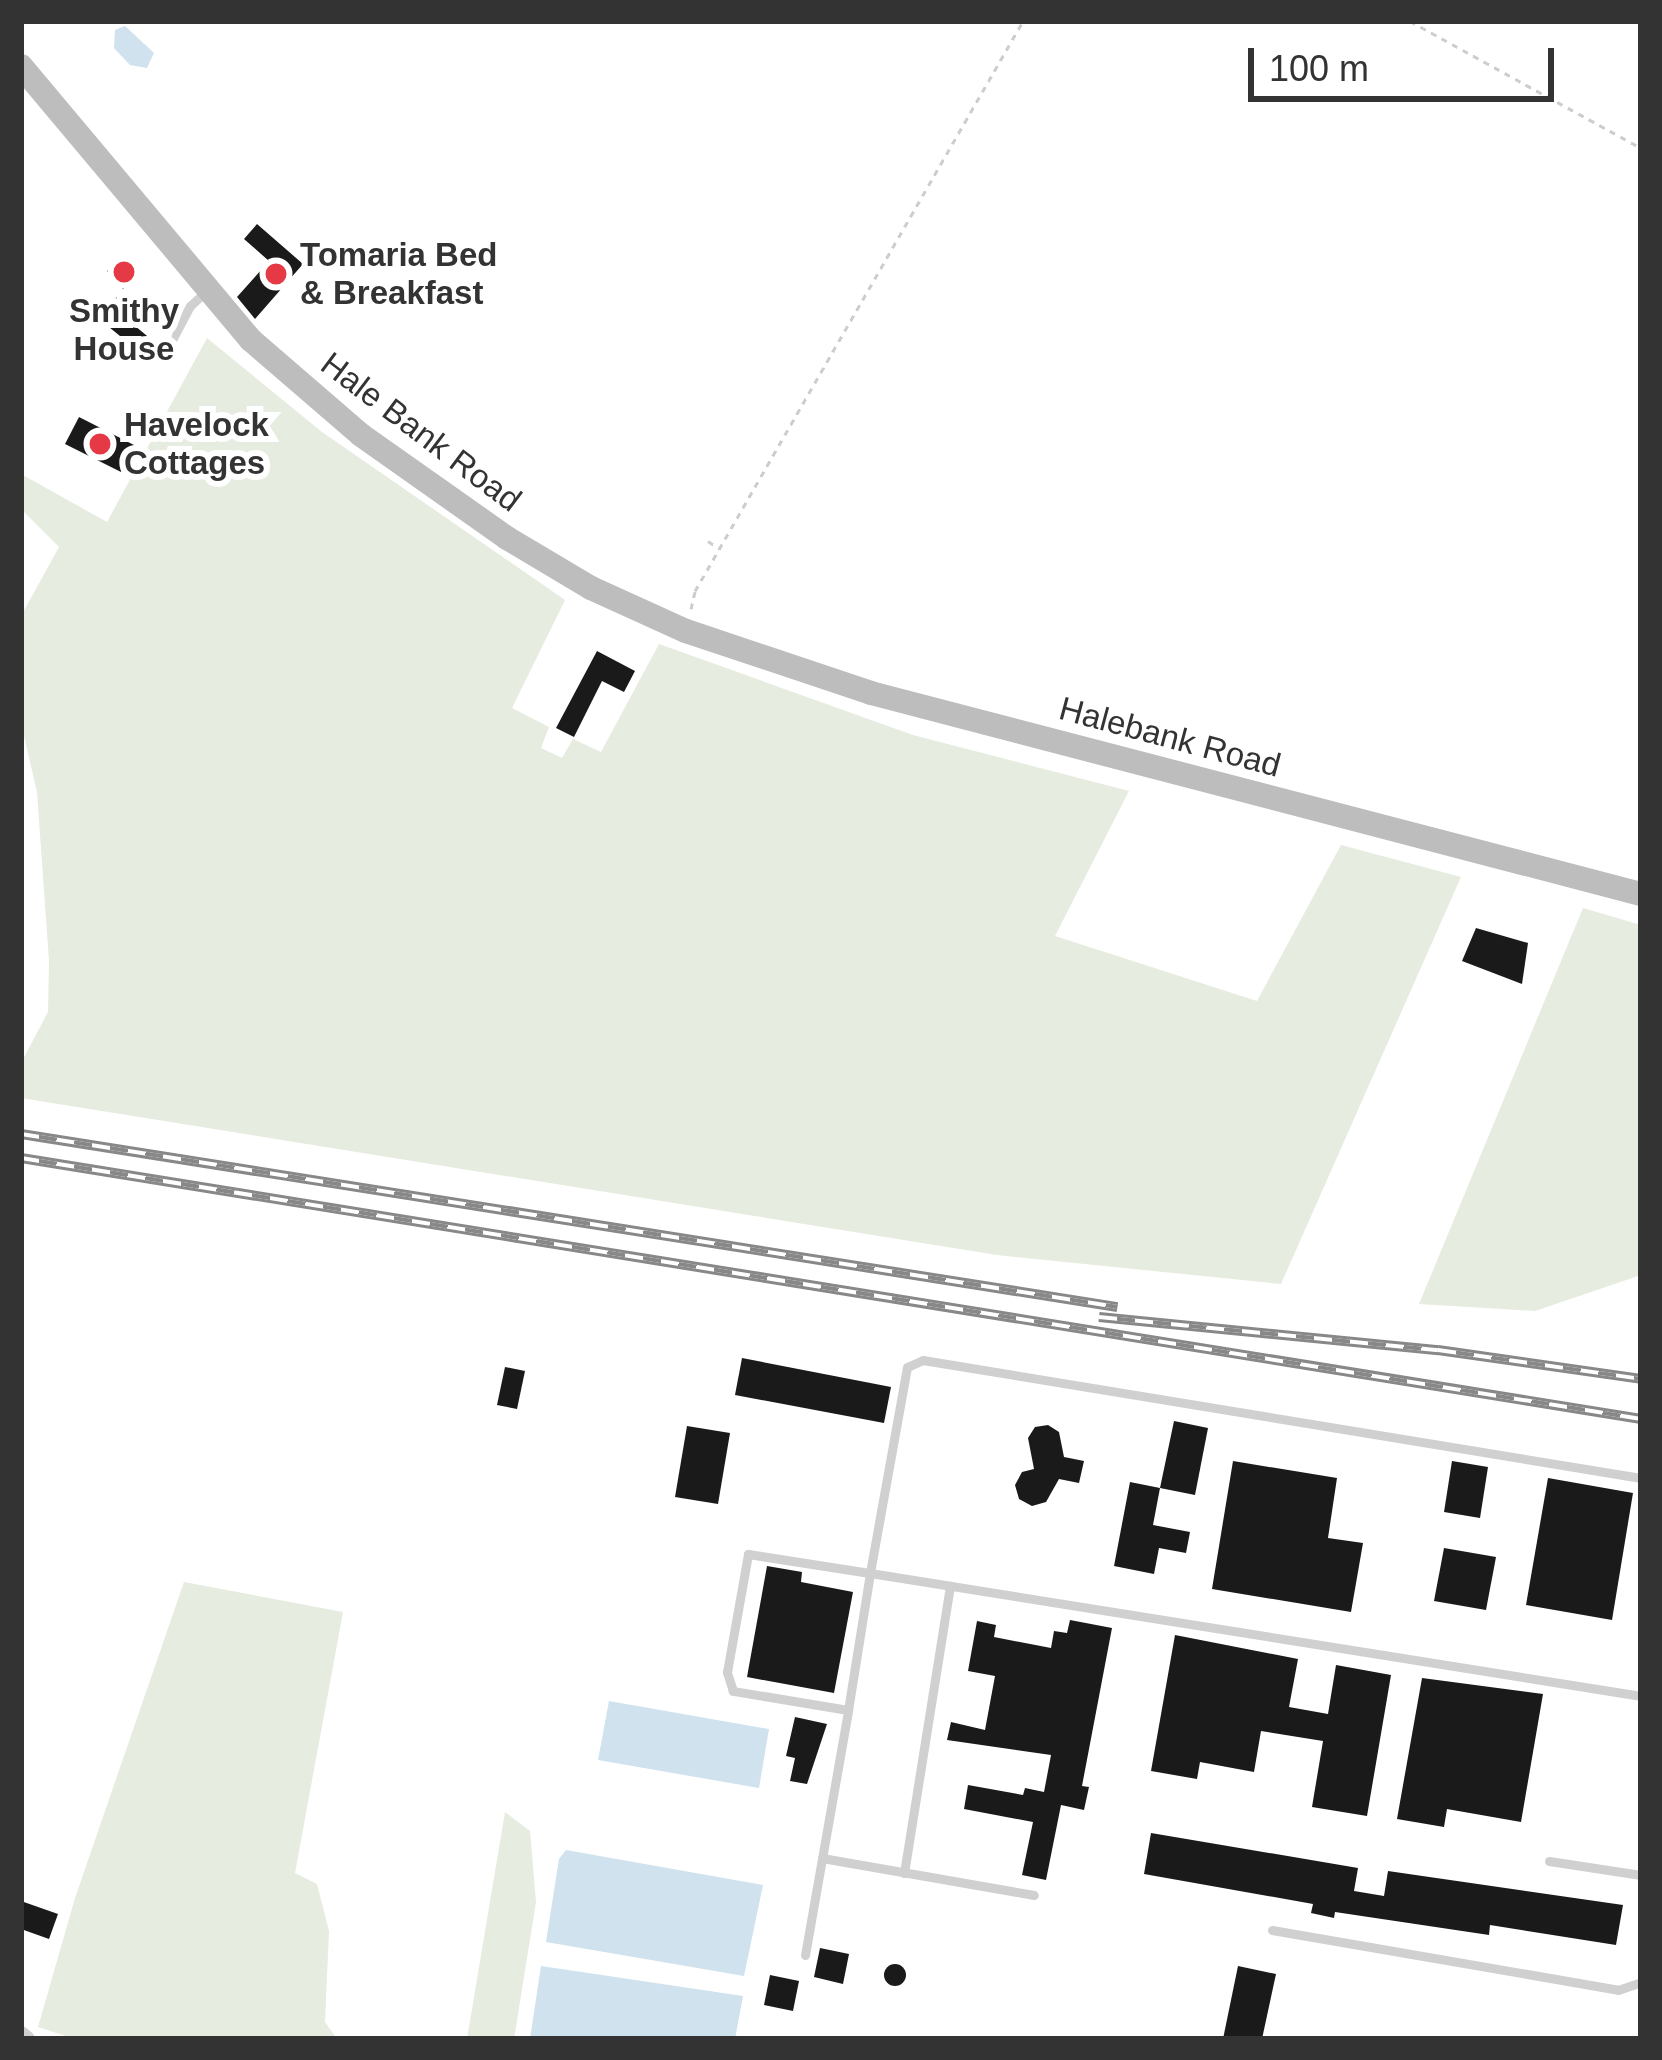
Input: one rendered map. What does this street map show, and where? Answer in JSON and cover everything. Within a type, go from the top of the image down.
[{"type":"street","name":"Hale Bank Road","points":[[21,66],[251,340],[361,436],[507,538],[591,588],[686,632]]},
{"type":"street","name":"Halebank Road","points":[[686,632],[871,693],[1641,894]]},
{"type":"lane","points":[[162,359],[190,306],[206,291]]},
{"type":"lane","points":[[805,1954],[908,1367],[923,1360],[1641,1478]]},
{"type":"lane","points":[[848,1710],[733,1690],[727,1672],[748,1554],[1641,1696]]},
{"type":"lane","points":[[904,1873],[950,1586]]},
{"type":"lane","points":[[822,1858],[1034,1895]]},
{"type":"lane","points":[[1549,1861],[1641,1875]]},
{"type":"lane","points":[[1272,1930],[1618,1990],[1641,1982]]},
{"type":"path","points":[[686,632],[695,591],[1023,21]]},
{"type":"path","points":[[1410,21],[1641,148]]},
{"type":"path","points":[[708,541],[720,549]]},
{"type":"shaded area","points":[[207,338],[322,432],[565,600],[512,708],[549,727],[541,748],[562,758],[573,739],[601,752],[659,644],[913,735],[1129,791],[1055,936],[1257,1001],[1341,845],[1461,877],[1281,1284],[997,1255],[21,1098],[21,1063],[48,1012],[49,961],[37,792],[21,723],[21,616],[59,547],[21,509],[21,474],[107,522]]},
{"type":"shaded area","points":[[1583,908],[1641,925],[1641,1275],[1535,1311],[1419,1304]]},
{"type":"shaded area","points":[[184,1582],[343,1612],[295,1873],[317,1884],[329,1931],[325,2022],[337,2039],[75,2039],[38,2027],[75,1898]]},
{"type":"shaded area","points":[[505,1812],[530,1831],[536,1902],[514,2039],[467,2039]]},
{"type":"water","points":[[125,26],[154,53],[147,68],[130,65],[114,48],[115,30]]},
{"type":"water","points":[[609,1701],[769,1729],[759,1788],[598,1760]]},
{"type":"water","points":[[566,1850],[763,1885],[744,1976],[546,1942],[559,1859]]},
{"type":"water","points":[[541,1966],[743,1996],[735,2039],[530,2039]]},
{"type":"building","points":[[257,224],[303,264],[255,319],[237,297],[269,261],[244,239]]},
{"type":"building","name":"Smithy House","points":[[124,256],[140,274],[123,289],[107,271]]},
{"type":"building","points":[[120,293],[133,304],[123,316],[152,340],[141,353],[99,319]]},
{"type":"building","name":"Havelock Cottages","points":[[79,417],[134,445],[121,472],[65,444]]},
{"type":"building","points":[[597,651],[635,671],[624,692],[602,681],[574,737],[556,728]]},
{"type":"building","points":[[1476,928],[1528,943],[1522,984],[1462,961]]},
{"type":"building","points":[[742,1358],[891,1387],[884,1423],[735,1395]]},
{"type":"building","points":[[505,1367],[525,1371],[517,1409],[497,1405]]},
{"type":"building","points":[[1174,1421],[1208,1428],[1195,1495],[1160,1488]]},
{"type":"building","points":[[1048,1425],[1059,1432],[1064,1457],[1084,1461],[1079,1483],[1059,1479],[1046,1502],[1032,1506],[1019,1499],[1015,1485],[1022,1472],[1034,1469],[1028,1438],[1035,1427]]},
{"type":"building","points":[[687,1426],[730,1433],[718,1504],[675,1497]]},
{"type":"building","points":[[1233,1461],[1337,1478],[1328,1538],[1363,1543],[1351,1612],[1212,1589]]},
{"type":"building","points":[[1452,1461],[1488,1467],[1480,1518],[1444,1512]]},
{"type":"building","points":[[1548,1478],[1633,1493],[1612,1620],[1526,1605]]},
{"type":"building","points":[[1130,1482],[1160,1488],[1153,1525],[1190,1532],[1186,1553],[1159,1548],[1154,1574],[1114,1566]]},
{"type":"building","points":[[1444,1548],[1496,1557],[1486,1610],[1434,1601]]},
{"type":"building","points":[[767,1566],[802,1572],[801,1582],[853,1592],[834,1693],[747,1677]]},
{"type":"building","points":[[1070,1620],[1112,1628],[1082,1786],[1089,1787],[1084,1810],[1061,1805],[1046,1880],[1022,1875],[1033,1822],[964,1809],[968,1785],[1023,1795],[1025,1788],[1044,1792],[1051,1755],[947,1740],[951,1722],[985,1730],[995,1676],[968,1671],[977,1621],[996,1625],[994,1637],[1051,1648],[1054,1631],[1067,1633]]},
{"type":"building","points":[[1175,1635],[1298,1659],[1289,1707],[1328,1714],[1336,1665],[1391,1675],[1367,1816],[1312,1807],[1323,1741],[1261,1731],[1254,1772],[1200,1762],[1197,1779],[1151,1771]]},
{"type":"building","points":[[1422,1678],[1543,1694],[1521,1822],[1447,1809],[1444,1827],[1397,1819]]},
{"type":"building","points":[[795,1717],[827,1724],[807,1784],[790,1781],[795,1758],[786,1756]]},
{"type":"building","points":[[1151,1833],[1358,1868],[1354,1891],[1384,1896],[1388,1871],[1623,1905],[1616,1945],[1490,1925],[1489,1935],[1335,1912],[1334,1918],[1311,1913],[1313,1904],[1144,1874]]},
{"type":"building","points":[[21,1901],[58,1914],[49,1939],[21,1929]]},
{"type":"building","points":[[820,1948],[849,1954],[843,1984],[814,1977]]},
{"type":"building","points":[[895,1964],[906,1975],[895,1986],[884,1975]]},
{"type":"building","points":[[1238,1966],[1276,1974],[1262,2039],[1223,2039]]},
{"type":"building","points":[[770,1975],[799,1981],[793,2011],[764,2005]]},
{"type":"railway","points":[[21,1134],[1117,1307]]},
{"type":"railway","points":[[21,1158],[1641,1419]]},
{"type":"railway","points":[[1099,1317],[1438,1350],[1641,1379]]},
{"type":"place","name":"Smithy House","points":[[124,272]]},
{"type":"place","name":"Tomaria Bed & Breakfast","points":[[276,274]]},
{"type":"place","name":"Havelock Cottages","points":[[100,444]]}]
